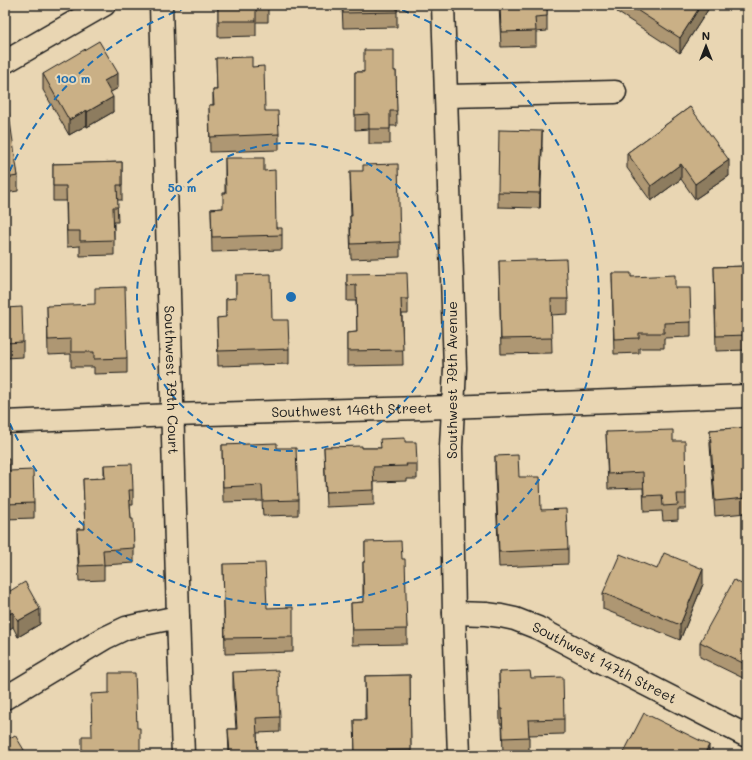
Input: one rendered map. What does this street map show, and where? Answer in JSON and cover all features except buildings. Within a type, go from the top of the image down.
[{"type":"street","points":[[5,62],[104,5]]},
{"type":"street","name":"Southwest 79th Court","points":[[162,5],[183,755]]},
{"type":"street","name":"Southwest 79th Avenue","points":[[443,5],[455,368],[451,447],[454,613],[459,755]]},
{"type":"street","points":[[446,96],[615,92]]},
{"type":"street","name":"Southwest 146th Street","points":[[5,422],[747,396]]},
{"type":"street","name":"Southwest 147th Street","points":[[454,613],[501,616],[515,619],[538,628],[604,664],[747,736]]},
{"type":"street","points":[[5,698],[105,638],[132,626],[178,617]]},
{"type":"water","points":[[742,5],[747,5],[747,132],[745,121]]}]
